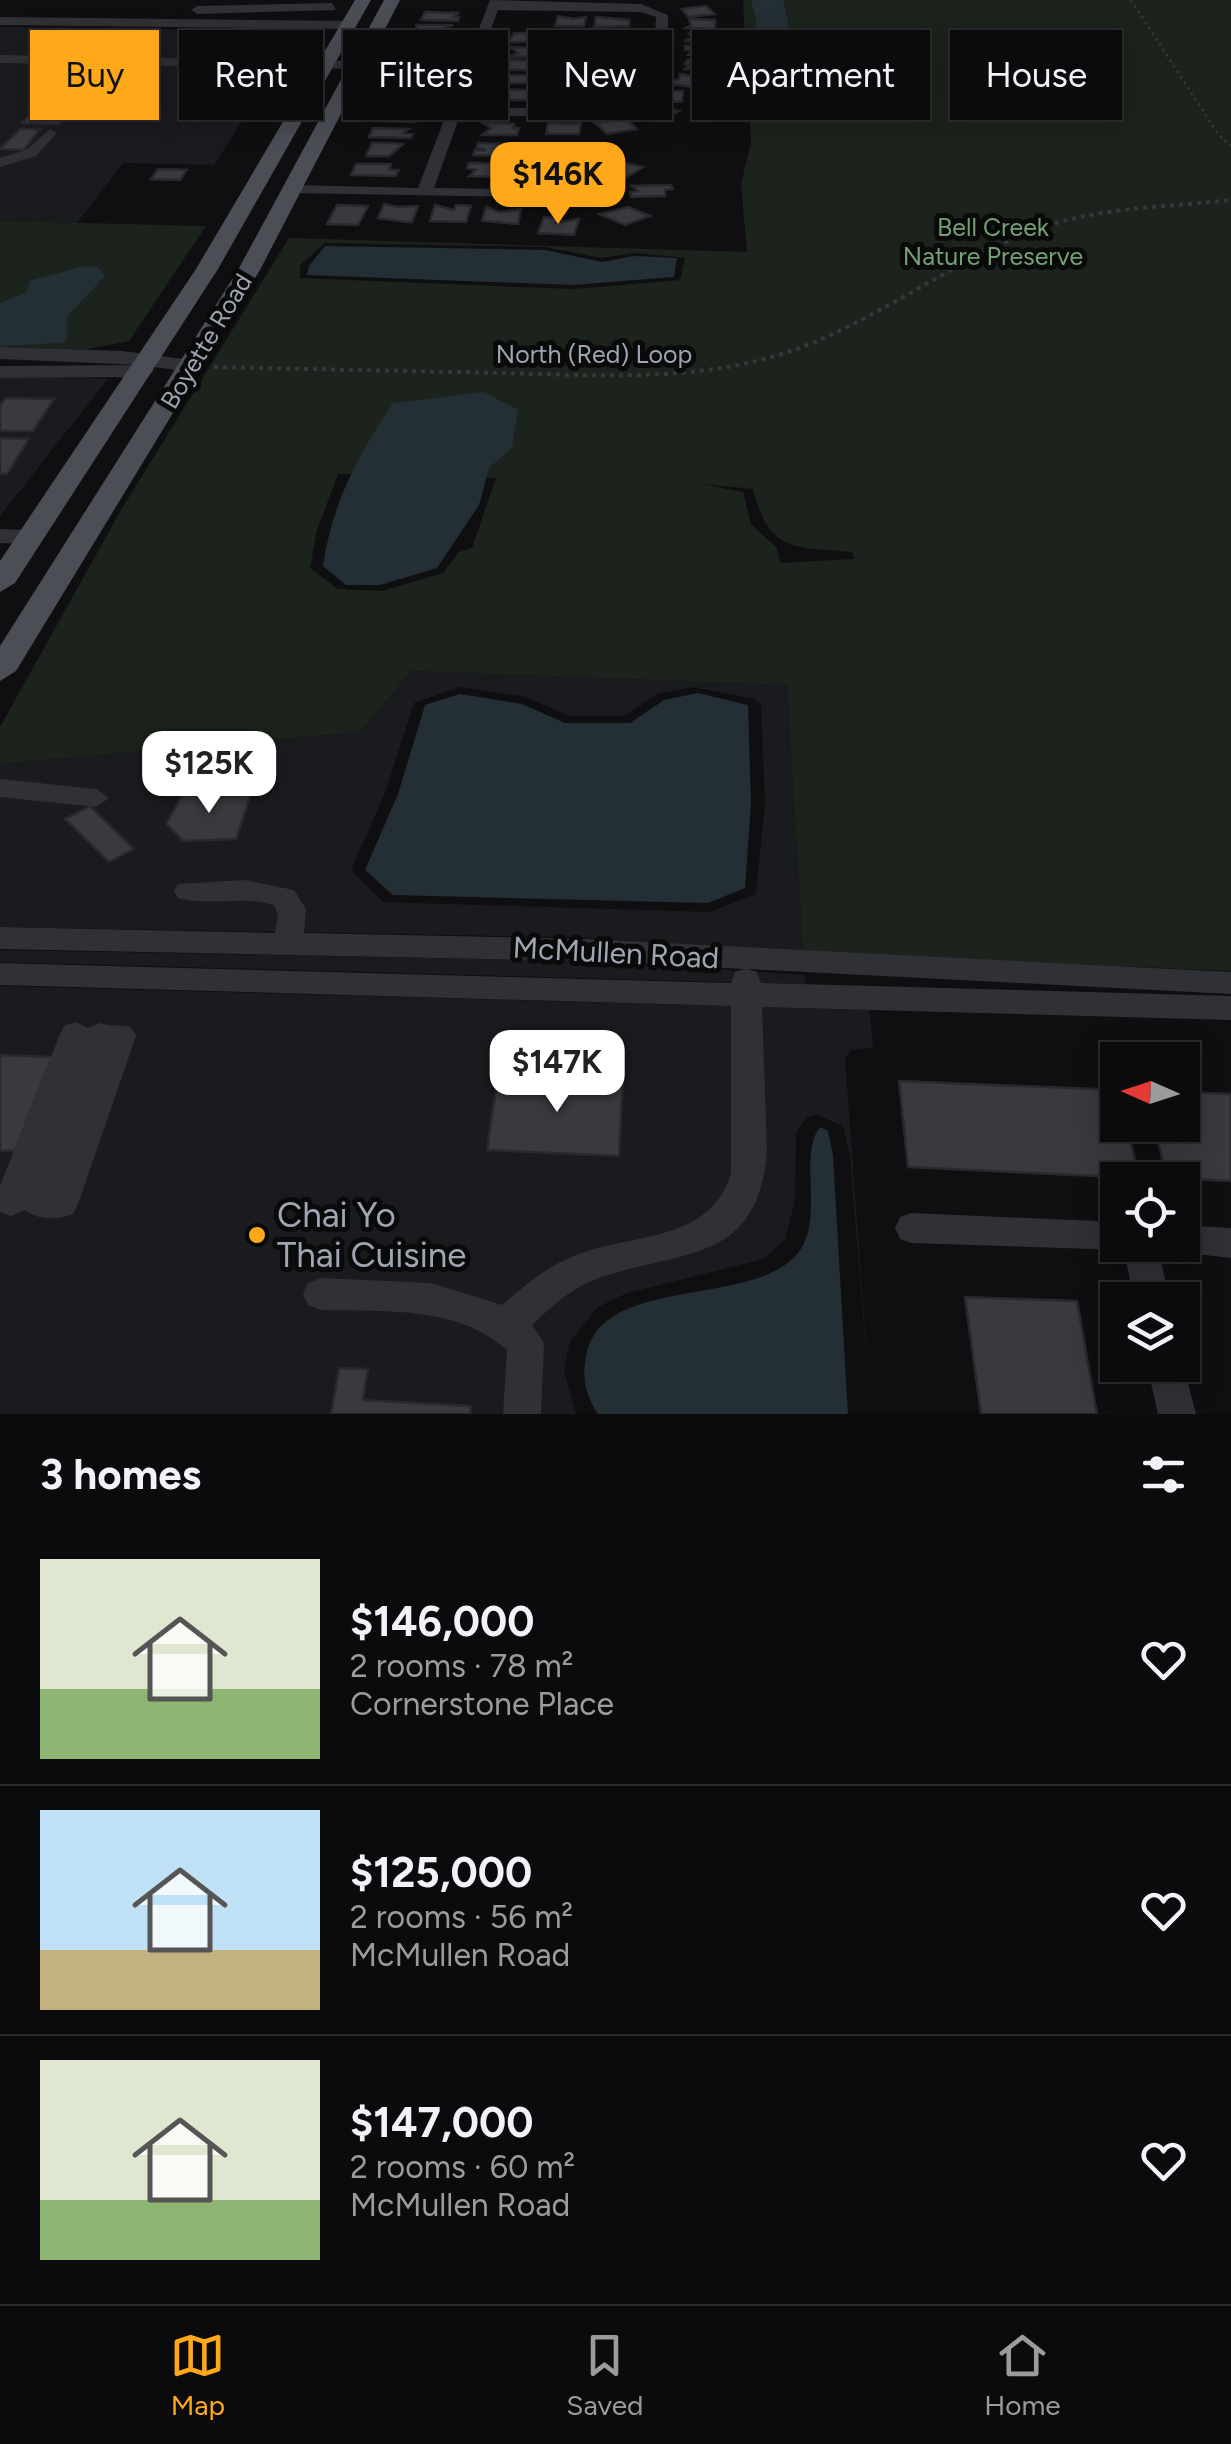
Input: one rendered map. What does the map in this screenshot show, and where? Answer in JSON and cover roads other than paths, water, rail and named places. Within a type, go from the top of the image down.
[{"type":"main road","name":"Boyette Road","points":[[376,30],[392,0]]},
{"type":"main road","name":"Boyette Road","points":[[0,583],[12,546],[146,366],[256,191],[357,11]]},
{"type":"main road","name":"Boyette Road","points":[[0,671],[191,366],[294,190],[343,94]]},
{"type":"street","points":[[486,30],[495,3],[641,8],[662,15],[660,63],[623,93],[616,106],[584,113],[508,112]]},
{"type":"street","points":[[192,10],[263,6],[357,11]]},
{"type":"street","points":[[0,21],[357,11]]},
{"type":"street","points":[[0,59],[343,65]]},
{"type":"street","points":[[424,193],[453,120]]},
{"type":"street","points":[[0,163],[31,153],[50,133]]},
{"type":"street","points":[[294,190],[576,195]]},
{"type":"street","points":[[2,369],[191,366]]},
{"type":"street","points":[[0,788],[96,798]]},
{"type":"street","points":[[188,891],[277,892],[290,901],[293,916],[288,944]]},
{"type":"street","name":"McMullen Road","points":[[0,938],[588,950],[1231,982]]},
{"type":"street","points":[[506,1324],[556,1282],[588,1266],[680,1244],[717,1230],[738,1207],[748,1174],[746,960]]},
{"type":"street","name":"McMullen Road","points":[[0,974],[1231,1008]]},
{"type":"street","points":[[98,1035],[61,1204],[24,1202],[98,1035]]},
{"type":"street","points":[[912,1228],[1100,1236]]},
{"type":"street","points":[[1200,1241],[1231,1242]]},
{"type":"street","points":[[321,1294],[456,1304],[494,1315],[526,1344],[522,1414]]},
{"type":"street","points":[[1170,1382],[1177,1414]]},
{"type":"place","name":"Chai Yo Thai Cuisine","points":[[257,1235]]},
{"type":"park label","name":"Bell Creek Nature Preserve","points":[[993,242]]}]
